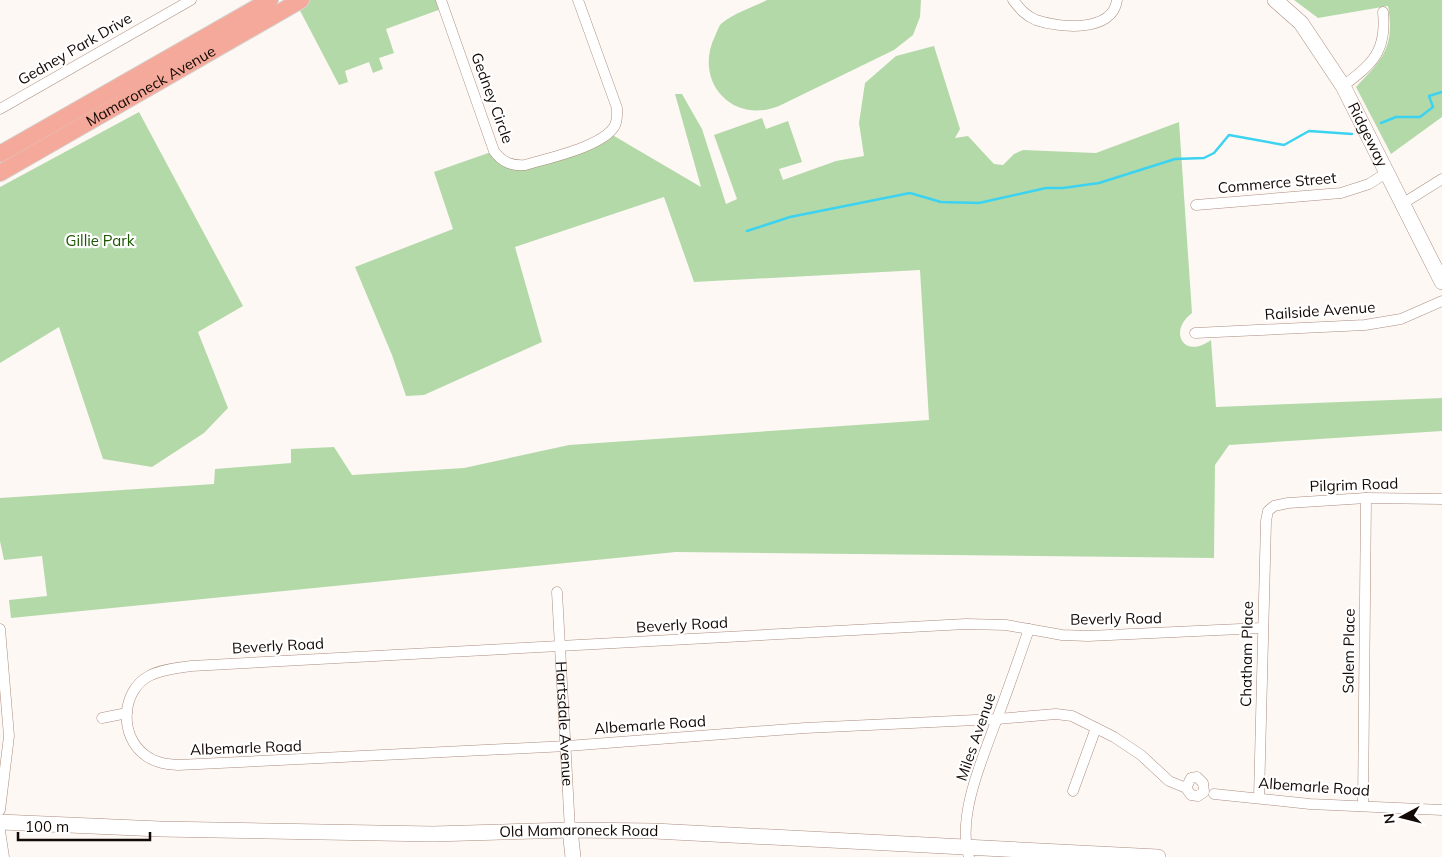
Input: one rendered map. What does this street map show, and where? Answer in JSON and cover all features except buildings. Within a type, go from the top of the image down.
[{"type":"main road","name":"Mamaroneck Avenue","points":[[0,154],[270,0]]},
{"type":"main road","name":"Mamaroneck Avenue","points":[[0,172],[302,0]]},
{"type":"main road","name":"Ridgeway","points":[[1276,0],[1300,23],[1343,86],[1442,282]]},
{"type":"main road","name":"Old Mamaroneck Road","points":[[0,822],[160,829],[433,834],[570,830],[654,831],[968,852],[1158,857]]},
{"type":"main road","name":"Hartsdale Avenue","points":[[570,830],[573,857]]},
{"type":"street","name":"Gedney Park Drive","points":[[0,109],[191,0]]},
{"type":"street","name":"Gedney Circle","points":[[441,0],[494,151],[504,161],[517,166],[594,142],[608,133],[616,123],[617,108],[578,0]]},
{"type":"street","points":[[1013,0],[1022,12],[1036,20],[1075,27],[1100,22],[1110,15],[1116,6],[1117,0]]},
{"type":"street","points":[[1343,86],[1368,67],[1378,55],[1384,26],[1383,12]]},
{"type":"street","name":"Commerce Street","points":[[1196,205],[1341,194],[1369,184],[1386,173]]},
{"type":"street","points":[[1402,204],[1442,179]]},
{"type":"street","name":"Railside Avenue","points":[[1195,333],[1365,325],[1400,319],[1442,301]]},
{"type":"street","name":"Pilgrim Road","points":[[1268,511],[1274,506],[1288,503],[1366,498],[1442,499]]},
{"type":"street","name":"Salem Place","points":[[1362,805],[1366,498]]},
{"type":"street","name":"Chatham Place","points":[[1259,798],[1262,628],[1268,511]]},
{"type":"street","name":"Hartsdale Avenue","points":[[557,592],[567,746],[570,830]]},
{"type":"street","name":"Beverly Road","points":[[127,712],[137,686],[149,676],[163,671],[191,666],[966,624],[1006,625],[1088,636],[1262,628]]},
{"type":"street","points":[[0,629],[2,679],[9,736],[0,810]]},
{"type":"street","name":"Miles Avenue","points":[[968,852],[967,814],[989,739],[1029,629]]},
{"type":"street","points":[[102,718],[127,712]]},
{"type":"street","name":"Albemarle Road","points":[[127,712],[128,731],[136,746],[145,756],[160,763],[178,765],[567,746],[806,728],[997,719],[1056,714],[1072,716],[1096,728],[1141,755],[1169,781],[1186,788]]},
{"type":"street","points":[[1073,791],[1096,728]]},
{"type":"street","name":"Albemarle Road","points":[[1214,794],[1310,804],[1442,810]]},
{"type":"street","points":[[0,831],[4,857]]},
{"type":"green space","points":[[302,0],[441,0],[444,8],[386,29],[394,53],[379,58],[383,69],[373,73],[369,62],[345,71],[348,82],[339,85],[296,3]]},
{"type":"green space","points":[[767,0],[921,0],[920,17],[913,35],[894,50],[779,106],[762,110],[746,109],[732,104],[721,95],[713,83],[709,69],[710,53],[721,24],[738,13]]},
{"type":"green space","points":[[1294,0],[1442,0],[1442,117],[1391,154],[1356,87],[1380,60],[1385,51],[1390,32],[1388,6],[1318,18]]},
{"type":"green space","points":[[934,46],[960,129],[955,138],[968,136],[994,164],[1003,165],[1014,154],[1023,150],[1096,153],[1179,122],[1192,313],[1185,320],[1180,335],[1186,345],[1193,347],[1211,340],[1216,407],[1442,398],[1442,431],[1229,445],[1215,465],[1214,558],[676,552],[11,618],[9,600],[47,596],[42,556],[4,560],[0,541],[0,498],[214,484],[215,469],[291,463],[291,449],[334,447],[352,475],[464,468],[569,445],[929,420],[920,270],[694,282],[664,197],[515,247],[542,342],[424,395],[406,396],[392,355],[355,267],[453,229],[434,172],[494,151],[525,165],[609,133],[701,187],[675,94],[682,94],[702,129],[726,204],[737,199],[714,135],[762,118],[766,129],[788,121],[802,162],[779,169],[783,180],[836,161],[864,156],[859,123],[865,83],[896,56]]},
{"type":"green space","name":"Gillie Park","points":[[139,112],[243,306],[198,332],[228,408],[204,433],[152,467],[103,459],[59,327],[0,363],[0,187]]},
{"type":"waterway","points":[[1381,123],[1396,117],[1420,117],[1433,107],[1429,96],[1442,92]]},
{"type":"waterway","points":[[747,231],[790,217],[910,193],[941,202],[979,203],[1046,188],[1063,188],[1099,183],[1175,159],[1204,158],[1214,153],[1229,135],[1284,145],[1309,131],[1352,134]]}]
